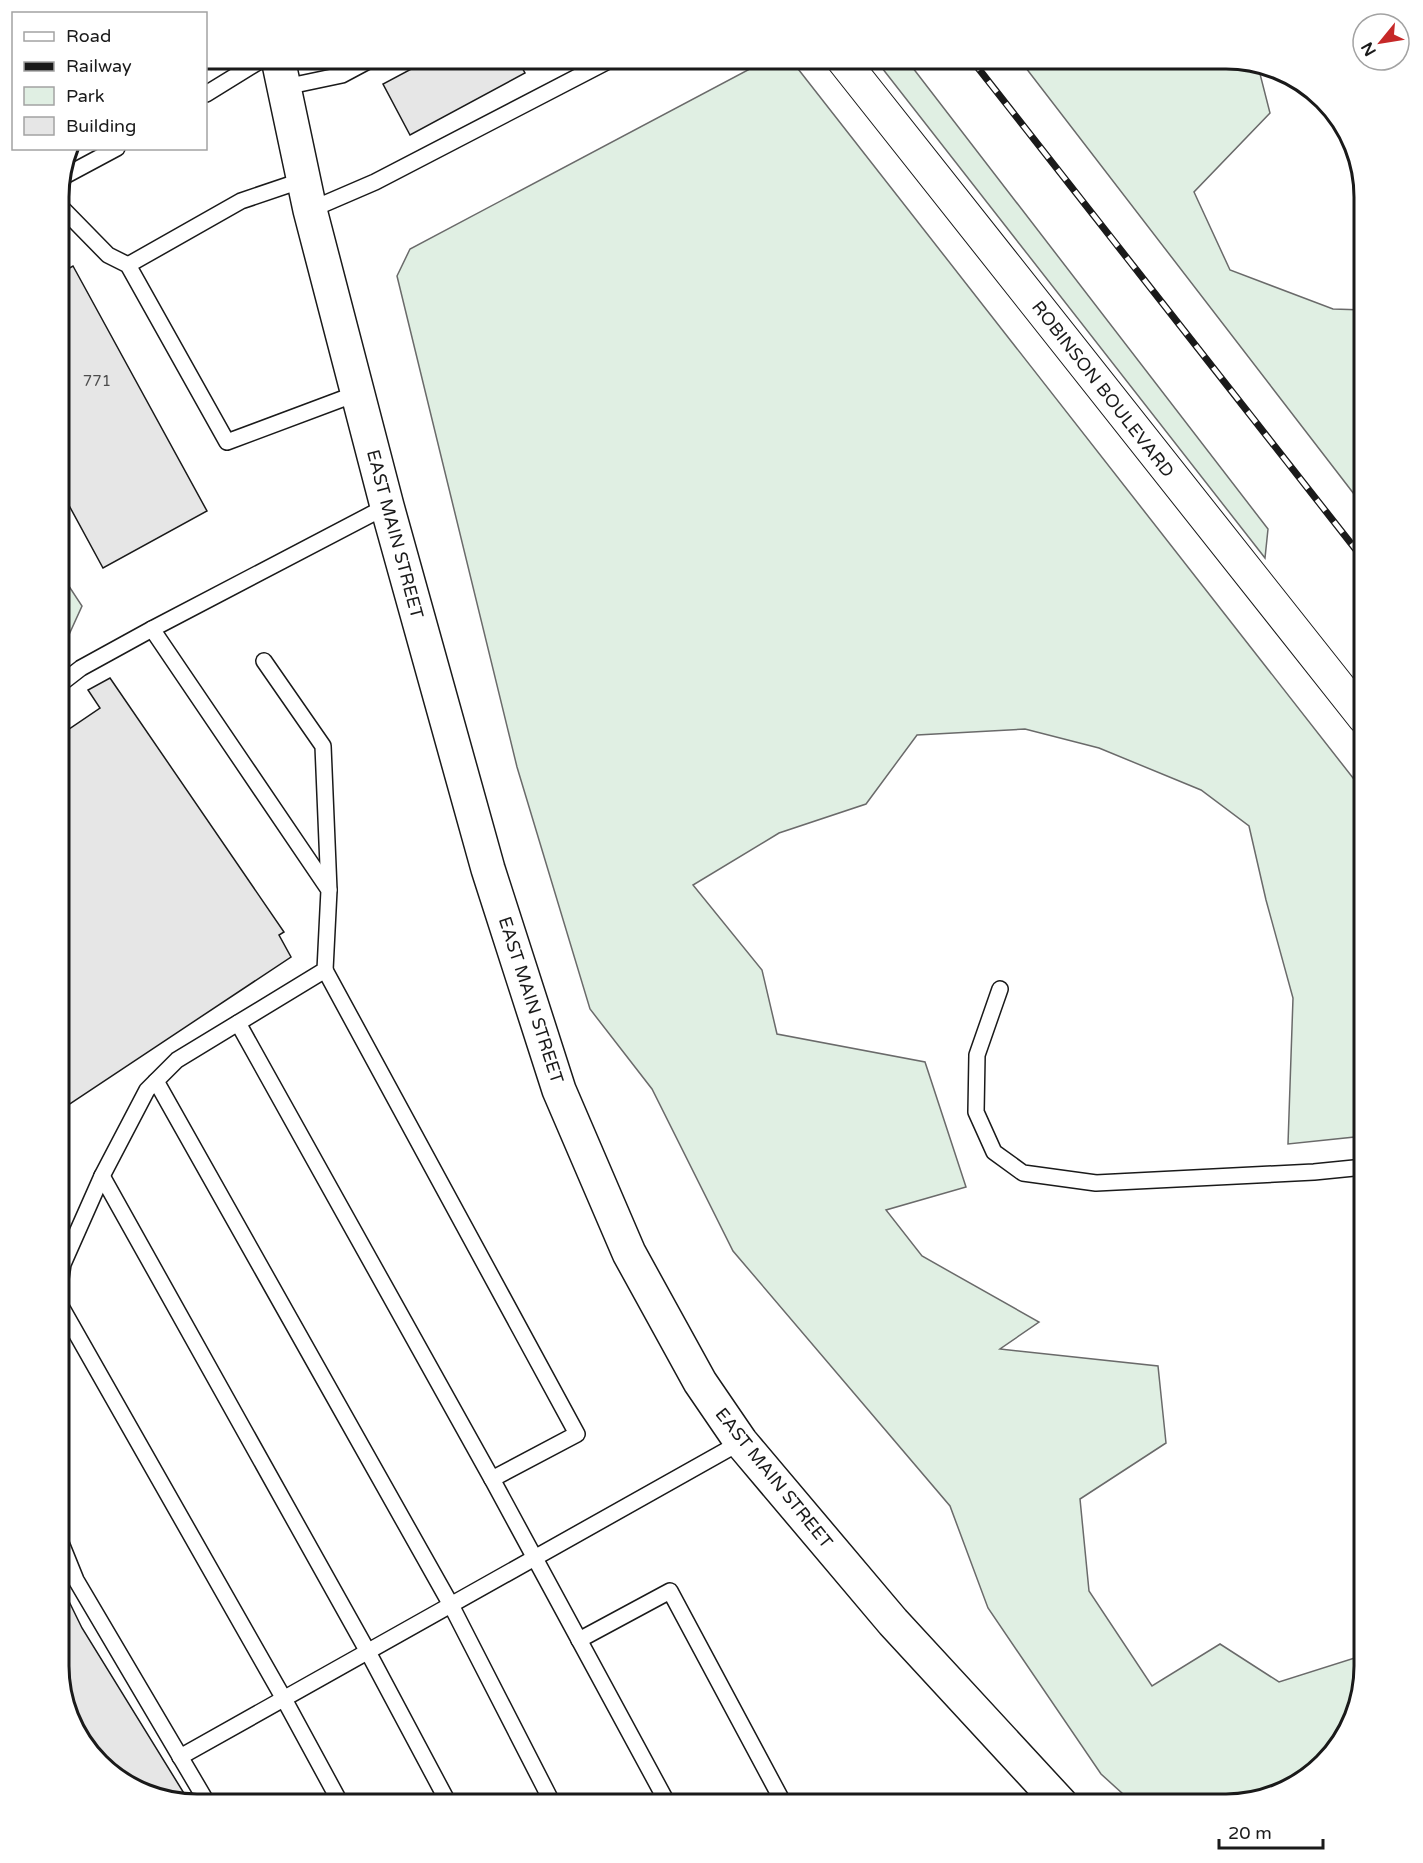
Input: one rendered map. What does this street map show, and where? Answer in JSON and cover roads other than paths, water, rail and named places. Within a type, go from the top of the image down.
[{"type":"main road","name":"EAST MAIN STREET","points":[[282,73],[307,195],[387,506],[488,868],[560,1090],[629,1253],[700,1382],[741,1442],[893,1622],[1053,1794]]},
{"type":"street","name":"ROBINSON BOULEVARD","points":[[850,69],[1354,704]]},
{"type":"lane","points":[[207,93],[246,69]]},
{"type":"lane","points":[[282,73],[342,75],[353,69]]},
{"type":"lane","points":[[128,265],[241,201],[307,195],[375,182],[593,69]]},
{"type":"lane","points":[[71,173],[113,150]]},
{"type":"lane","points":[[69,215],[108,255],[128,265],[227,442],[358,393]]},
{"type":"lane","points":[[69,677],[81,668],[152,629],[387,506]]},
{"type":"lane","points":[[152,629],[329,890]]},
{"type":"lane","points":[[264,661],[323,746],[329,890],[326,970],[577,1434],[492,1479]]},
{"type":"lane","points":[[69,1250],[102,1176],[147,1090],[177,1060],[326,970]]},
{"type":"lane","points":[[1000,990],[977,1054],[976,1112],[994,1152],[1023,1173],[1096,1183],[1354,1168]]},
{"type":"lane","points":[[238,1023],[492,1479],[663,1794]]},
{"type":"lane","points":[[156,1081],[451,1605],[548,1794]]},
{"type":"lane","points":[[102,1176],[368,1652],[444,1794]]},
{"type":"lane","points":[[69,1321],[336,1794]]},
{"type":"lane","points":[[180,1757],[741,1442]]},
{"type":"lane","points":[[69,1564],[76,1580],[202,1794]]},
{"type":"lane","points":[[579,1640],[670,1591],[779,1794]]},
{"type":"railway","points":[[979,69],[1354,547]]}]
